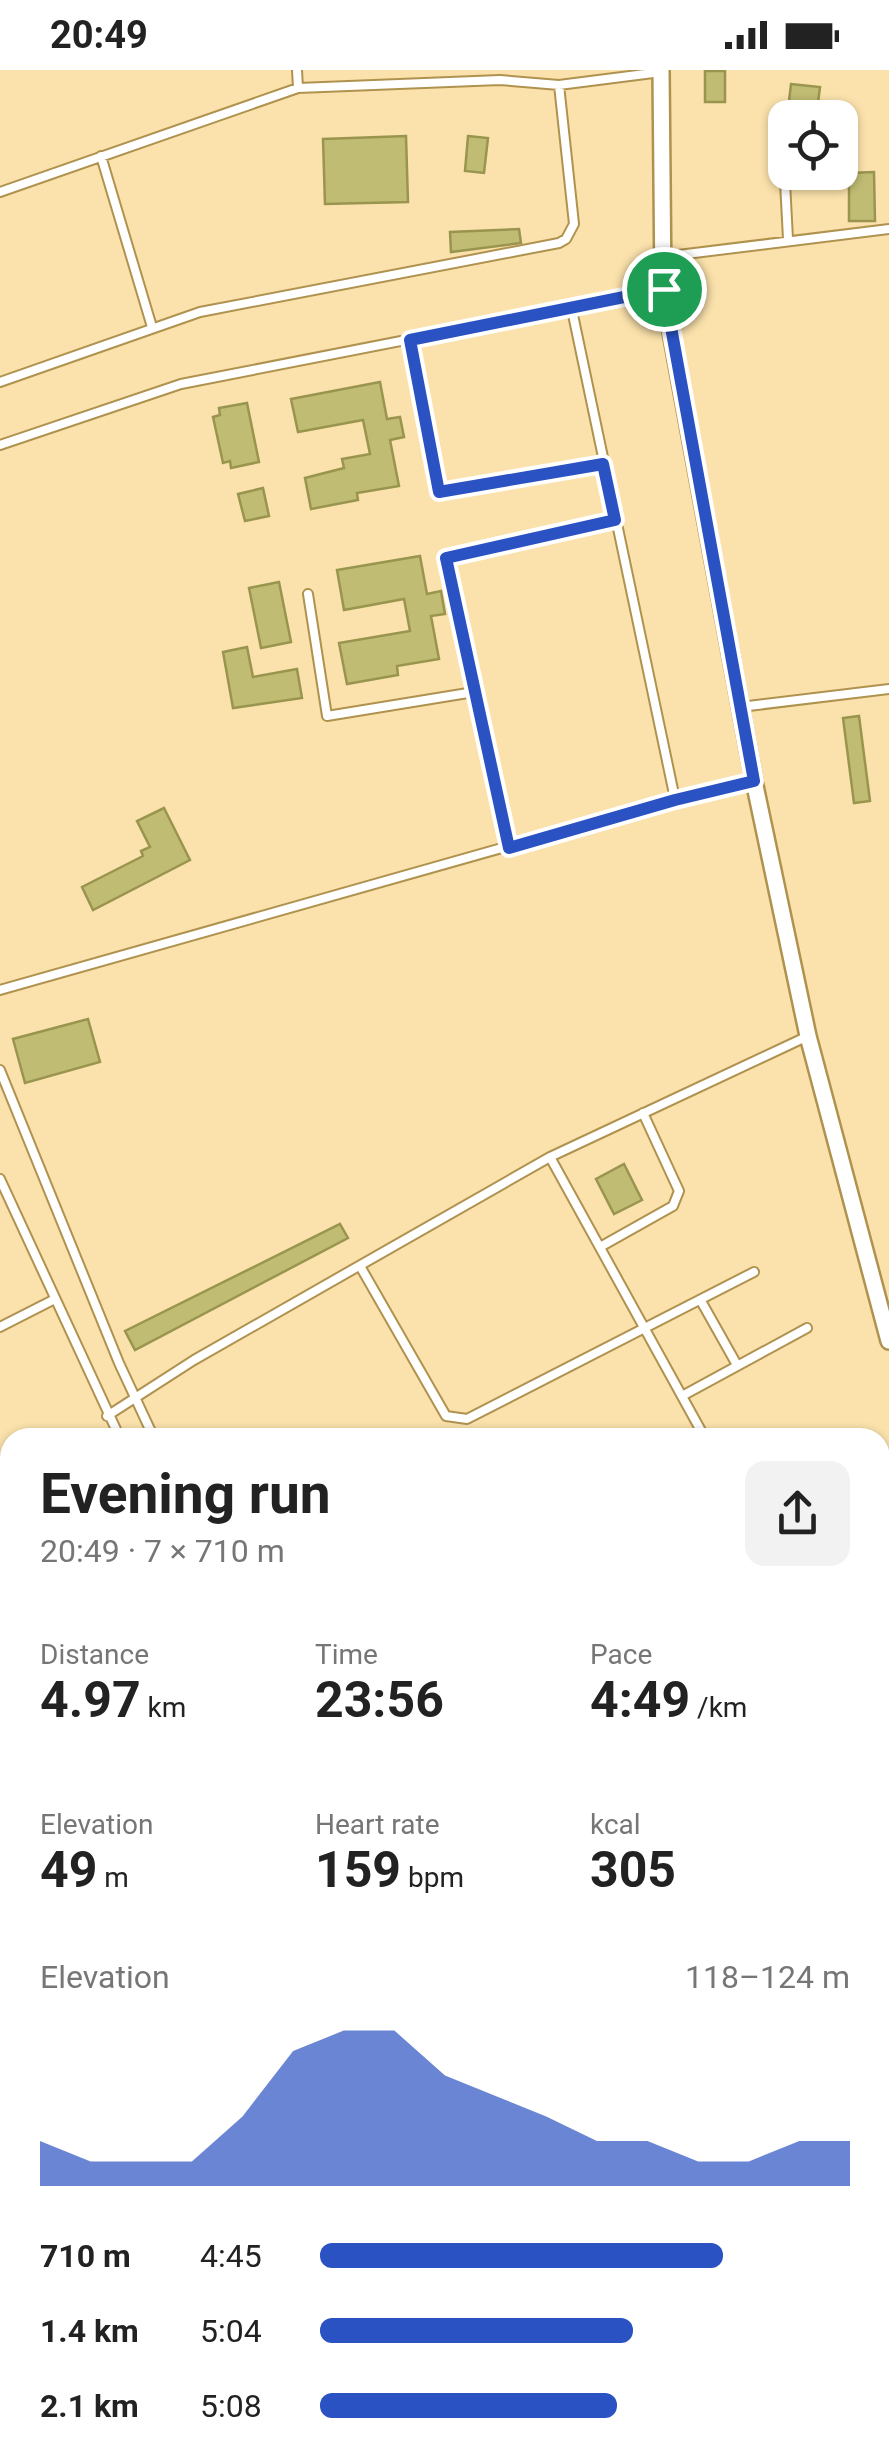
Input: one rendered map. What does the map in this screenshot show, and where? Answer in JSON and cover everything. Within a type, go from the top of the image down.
[{"type":"street","points":[[662,71],[664,289],[754,781],[808,1036],[889,1341]]},
{"type":"lane","points":[[298,70],[298,88]]},
{"type":"lane","points":[[0,192],[298,88],[500,75],[558,85],[662,71]]},
{"type":"lane","points":[[0,382],[200,312],[566,239],[574,224],[558,85]]},
{"type":"lane","points":[[102,156],[152,327]]},
{"type":"lane","points":[[785,190],[788,239]]},
{"type":"lane","points":[[662,258],[889,229]]},
{"type":"lane","points":[[0,445],[181,384],[664,289]]},
{"type":"lane","points":[[572,310],[675,800]]},
{"type":"lane","points":[[410,340],[439,492],[603,464]]},
{"type":"lane","points":[[509,848],[446,558],[615,520]]},
{"type":"lane","points":[[308,594],[327,716],[474,692]]},
{"type":"lane","points":[[740,707],[889,689]]},
{"type":"lane","points":[[0,990],[754,781]]},
{"type":"lane","points":[[107,1416],[194,1360],[550,1157],[808,1036]]},
{"type":"lane","points":[[0,1070],[149,1428]]},
{"type":"lane","points":[[600,1247],[673,1206],[678,1199],[679,1191],[642,1114]]},
{"type":"lane","points":[[550,1157],[700,1428]]},
{"type":"lane","points":[[0,1180],[4,1202],[114,1428]]},
{"type":"lane","points":[[360,1266],[446,1416],[456,1420],[646,1330],[754,1272]]},
{"type":"lane","points":[[0,1327],[53,1300]]},
{"type":"lane","points":[[701,1301],[737,1364]]},
{"type":"lane","points":[[682,1396],[808,1328]]},
{"type":"building","points":[[705,71],[725,71],[725,102],[705,102]]},
{"type":"building","points":[[791,84],[820,87],[818,100],[789,100]]},
{"type":"building","points":[[406,136],[408,202],[325,204],[323,139]]},
{"type":"building","points":[[468,136],[488,138],[484,173],[465,171]]},
{"type":"building","points":[[874,172],[875,221],[849,221],[849,190],[858,190],[858,173]]},
{"type":"building","points":[[519,229],[521,243],[451,252],[450,232]]},
{"type":"building","points":[[380,382],[387,419],[400,417],[404,437],[390,440],[399,486],[357,493],[358,500],[311,509],[305,478],[344,468],[342,459],[370,454],[363,420],[298,432],[291,399]]},
{"type":"building","points":[[247,403],[259,462],[231,468],[230,461],[223,463],[213,417],[220,415],[219,408]]},
{"type":"building","points":[[263,488],[269,516],[245,521],[238,494]]},
{"type":"building","points":[[420,556],[427,594],[441,591],[445,614],[431,616],[439,659],[397,666],[398,675],[347,684],[339,643],[410,631],[404,599],[344,610],[337,570]]},
{"type":"building","points":[[279,582],[291,642],[261,648],[249,588]]},
{"type":"building","points":[[247,647],[253,677],[297,669],[302,698],[233,708],[223,652]]},
{"type":"building","points":[[859,716],[870,801],[854,803],[843,718]]},
{"type":"building","points":[[164,808],[190,860],[93,910],[82,887],[143,856],[141,851],[150,847],[137,821]]},
{"type":"building","points":[[88,1019],[100,1062],[25,1083],[13,1039]]},
{"type":"building","points":[[624,1164],[642,1200],[614,1214],[596,1179]]},
{"type":"building","points":[[340,1224],[348,1238],[135,1350],[125,1331]]},
{"type":"route","points":[[664,289],[754,781],[509,848],[446,558],[615,520],[603,464],[439,492],[410,340],[664,289]]}]
